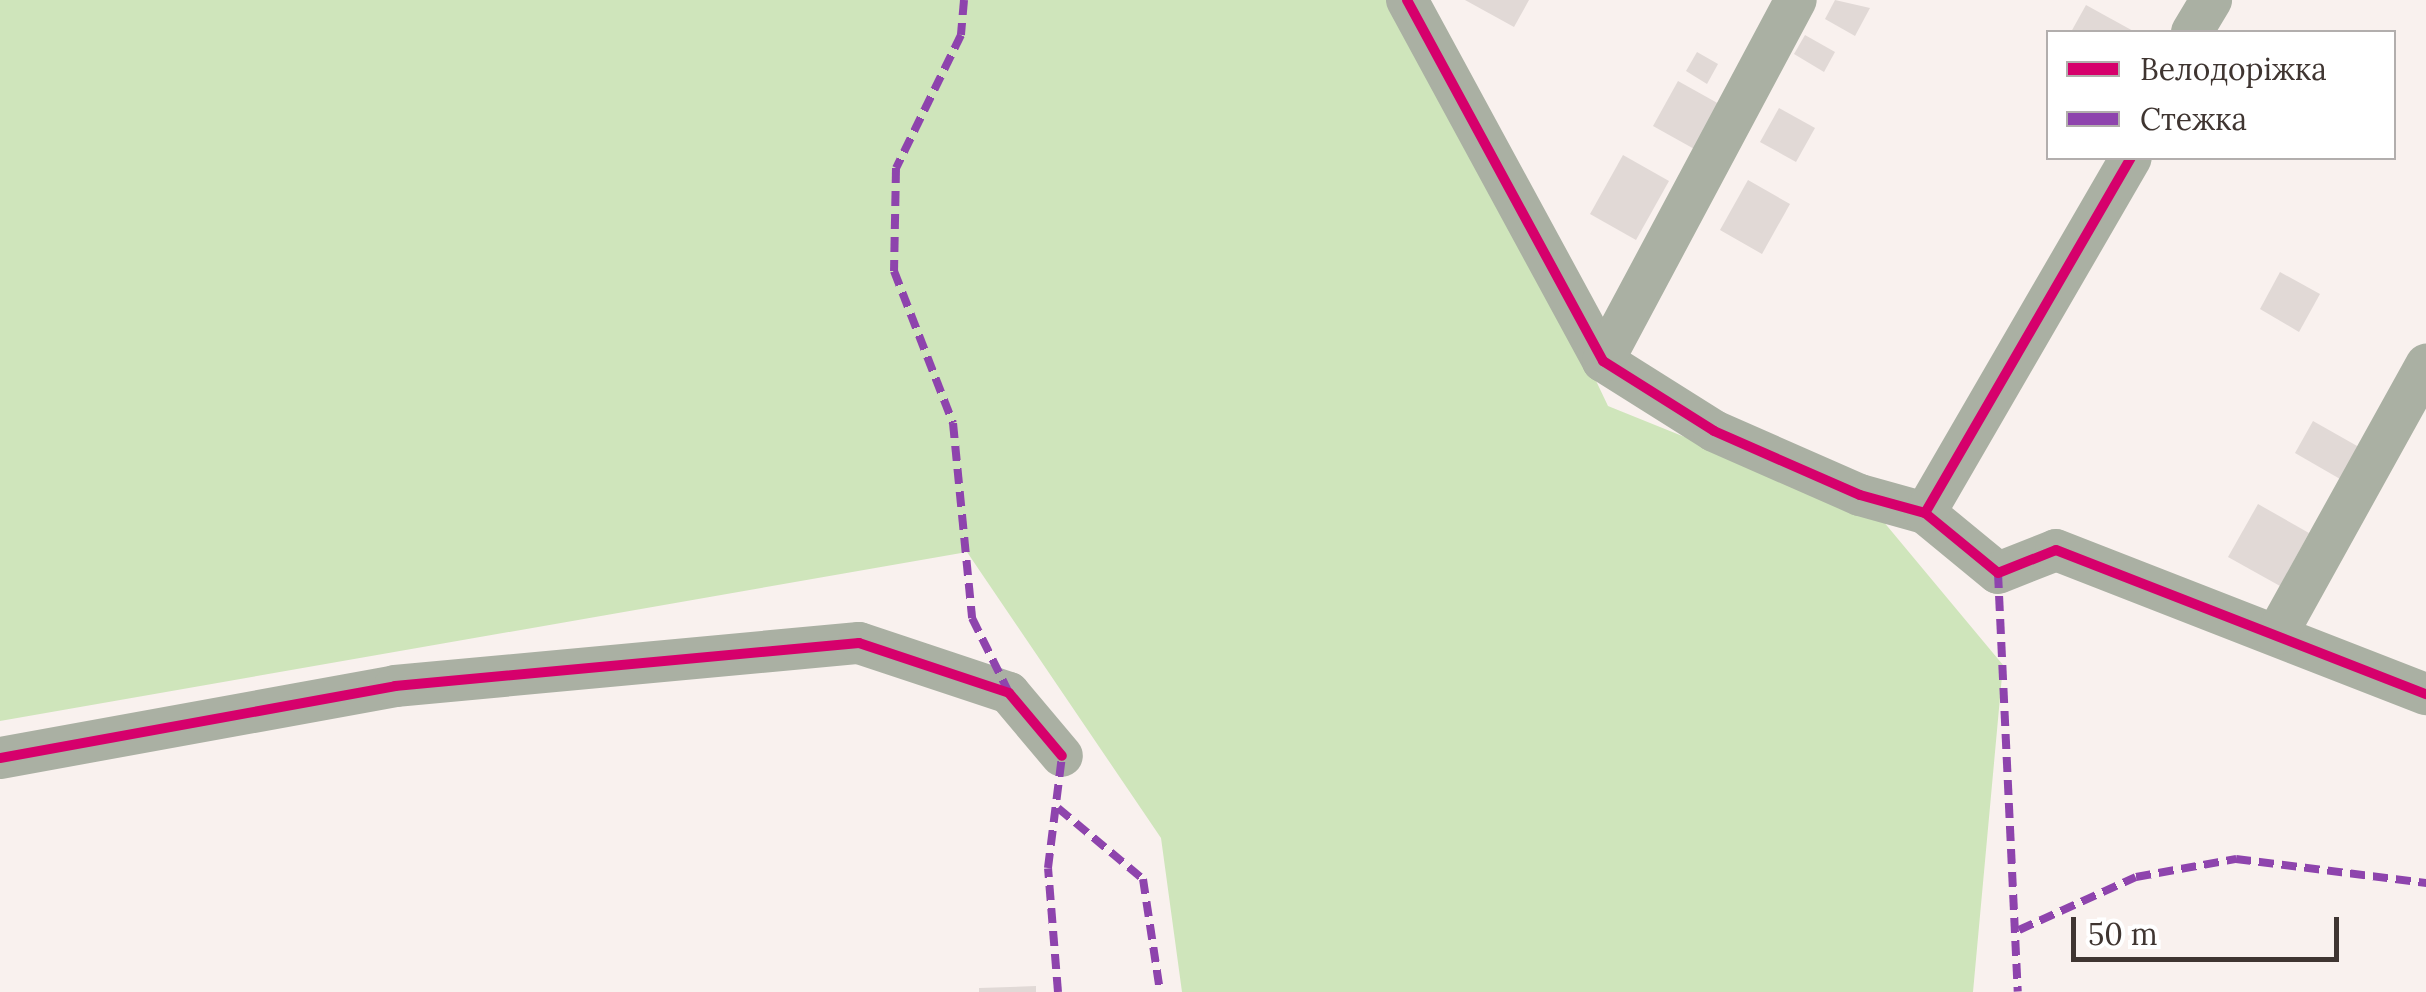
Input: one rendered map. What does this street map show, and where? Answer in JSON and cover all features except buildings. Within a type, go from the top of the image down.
[{"type":"street","points":[[1407,0],[1603,361],[1714,431],[1860,495],[1925,512],[1998,572],[2056,550],[2426,694]]},
{"type":"street","points":[[1603,361],[1796,0]]},
{"type":"street","points":[[2193,30],[2211,0]]},
{"type":"street","points":[[1925,512],[2131,160]]},
{"type":"street","points":[[2277,634],[2426,365]]},
{"type":"street","points":[[0,758],[396,686],[860,643],[1009,693],[1062,756]]},
{"type":"green space","points":[[0,0],[1415,0],[1608,406],[1878,515],[2003,665],[1973,992],[1182,992],[1161,838],[967,552],[0,721]]},
{"type":"marked path","points":[[964,0],[961,35],[896,168],[894,271],[953,423],[972,618],[1009,693]]},
{"type":"marked path","points":[[1998,573],[2018,992]]},
{"type":"marked path","points":[[1058,992],[1048,868],[1062,756]]},
{"type":"marked path","points":[[1058,808],[1143,879],[1160,992]]},
{"type":"marked path","points":[[2019,930],[2136,877],[2236,859],[2426,883]]},
{"type":"cycle path","points":[[1407,0],[1603,361],[1714,431],[1860,495],[1925,513],[1998,573],[2056,550],[2426,694]]},
{"type":"cycle path","points":[[1925,513],[2130,160]]},
{"type":"cycle path","points":[[0,758],[395,686],[859,643],[1009,693],[1062,756]]}]
